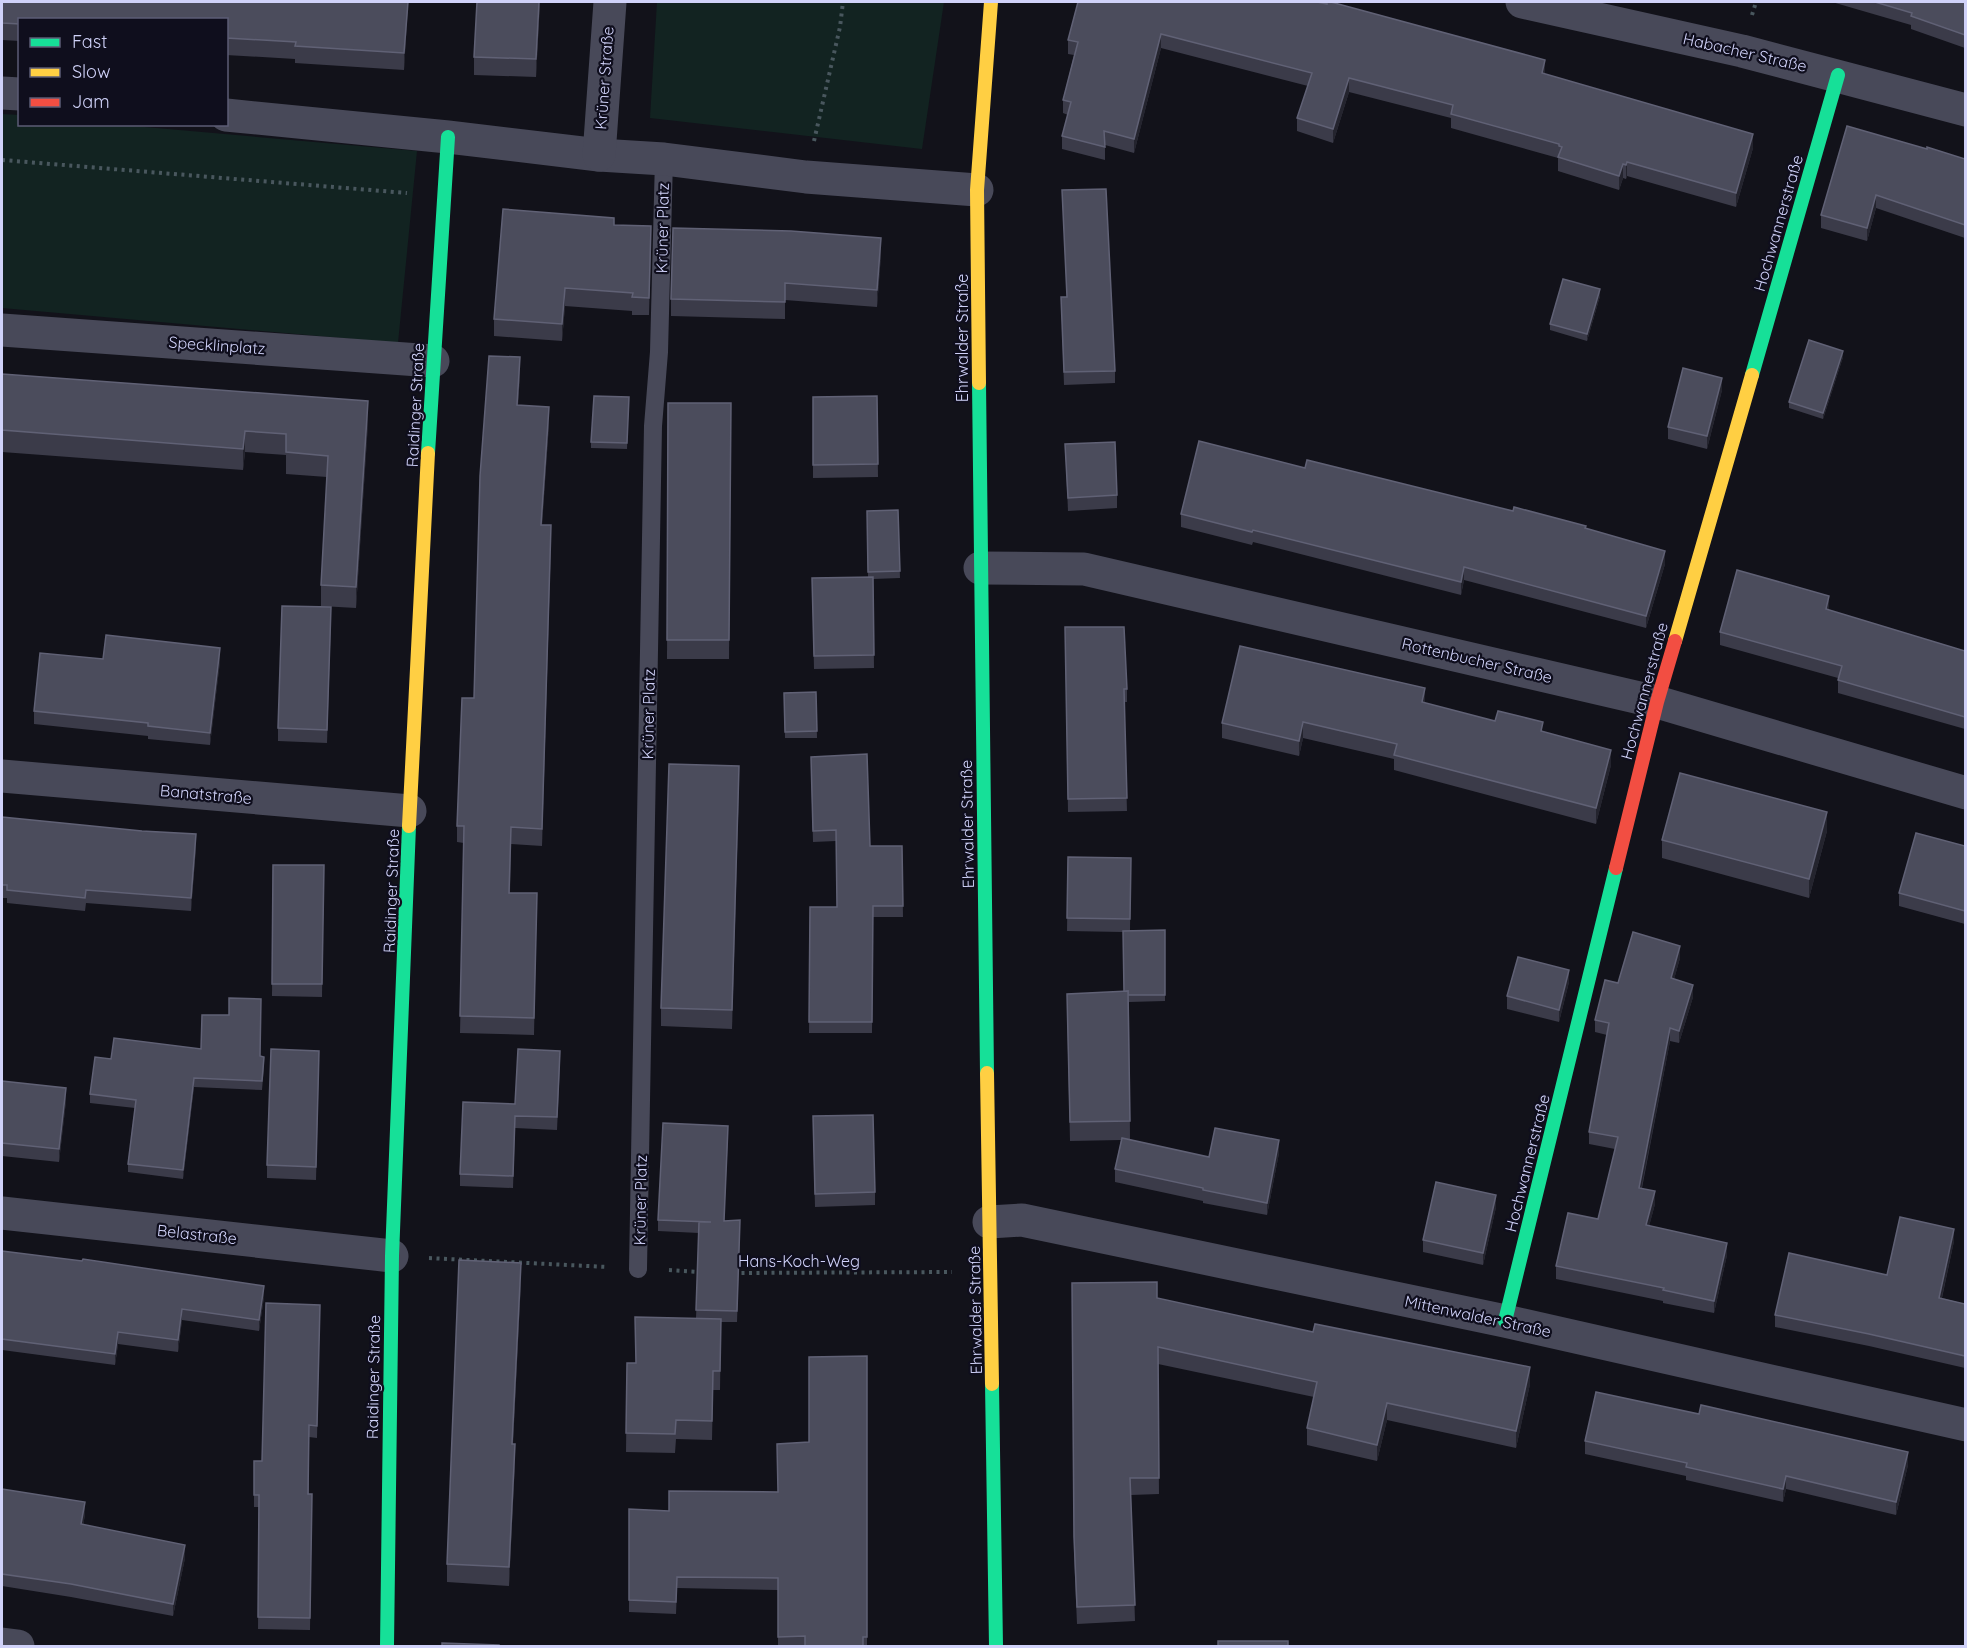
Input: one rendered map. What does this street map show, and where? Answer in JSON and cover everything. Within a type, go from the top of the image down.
[{"type":"street","name":"Krüner Straße","points":[[599,155],[610,2]]},
{"type":"street","name":"Ehrwalder Straße","points":[[990,2],[977,190],[980,568],[996,1647]]},
{"type":"street","name":"Habacher Straße","points":[[1522,2],[1742,51],[1965,110]]},
{"type":"street","name":"Hochwannerstraße","points":[[1505,1321],[1657,702],[1838,75]]},
{"type":"street","points":[[2,93],[18,94]]},
{"type":"street","points":[[228,115],[448,137]]},
{"type":"street","name":"Krüner Platz","points":[[448,137],[599,155],[664,159],[806,177],[977,190]]},
{"type":"street","name":"Raidinger Straße","points":[[387,1647],[392,1256],[433,361],[448,137]]},
{"type":"street","name":"Specklinplatz","points":[[2,330],[433,361]]},
{"type":"street","name":"Rottenbucher Straße","points":[[980,568],[1084,569],[1657,702],[1965,793]]},
{"type":"street","name":"Banatstraße","points":[[2,776],[411,811]]},
{"type":"street","name":"Belastraße","points":[[2,1213],[392,1256]]},
{"type":"street","name":"Mittenwalder Straße","points":[[989,1222],[1022,1220],[1505,1321],[1965,1425]]},
{"type":"street","points":[[2,1644],[18,1647]]},
{"type":"lane","name":"Krüner Platz","points":[[638,1269],[653,438],[659,352],[664,159]]},
{"type":"path","points":[[806,177],[840,27],[843,2]]},
{"type":"path","points":[[2,160],[443,196]]},
{"type":"path","points":[[392,1256],[705,1272]]},
{"type":"path","name":"Hans-Koch-Weg","points":[[727,1273],[992,1273]]},
{"type":"shaded area","points":[[657,2],[944,2],[922,149],[650,118]]},
{"type":"shaded area","points":[[2,114],[18,115],[18,126],[133,126],[417,151],[398,343],[2,308]]},
{"type":"building","points":[[2,2],[408,2],[404,53],[295,46],[296,42],[228,38],[228,18],[18,18],[18,24],[2,23]]},
{"type":"building","points":[[477,2],[539,2],[536,59],[474,57]]},
{"type":"building","points":[[1078,2],[1317,2],[1327,4],[1331,2],[1545,60],[1542,73],[1753,134],[1736,193],[1627,162],[1626,165],[1623,164],[1619,176],[1558,157],[1562,147],[1559,144],[1451,114],[1453,105],[1349,78],[1333,129],[1297,118],[1312,73],[1161,34],[1134,139],[1104,131],[1105,147],[1062,136],[1071,102],[1063,100],[1078,42],[1068,40]]},
{"type":"building","points":[[1875,2],[1965,2],[1965,35],[1911,16],[1912,13]]},
{"type":"building","points":[[1847,126],[1965,159],[1965,225],[1876,195],[1867,228],[1821,215]]},
{"type":"building","points":[[1106,189],[1115,371],[1064,372],[1061,297],[1067,297],[1062,190]]},
{"type":"building","points":[[503,209],[614,218],[614,225],[651,226],[649,298],[632,297],[633,293],[565,288],[562,324],[494,319]]},
{"type":"building","points":[[673,228],[791,231],[881,238],[877,290],[785,283],[785,302],[671,299]]},
{"type":"building","points":[[1563,279],[1600,289],[1587,334],[1550,324]]},
{"type":"building","points":[[1809,340],[1843,351],[1823,413],[1789,402]]},
{"type":"building","points":[[489,356],[520,357],[517,405],[549,407],[541,525],[551,525],[542,829],[511,827],[509,893],[537,893],[534,1018],[460,1016],[464,826],[457,826],[462,698],[474,698],[480,476]]},
{"type":"building","points":[[1683,368],[1722,378],[1707,436],[1668,427]]},
{"type":"building","points":[[2,374],[368,401],[356,587],[321,585],[328,456],[286,452],[286,434],[245,431],[243,449],[2,430]]},
{"type":"building","points":[[594,396],[629,397],[627,443],[591,442]]},
{"type":"building","points":[[877,396],[878,464],[813,465],[813,397]]},
{"type":"building","points":[[668,403],[731,403],[729,640],[667,640]]},
{"type":"building","points":[[1199,441],[1305,468],[1307,460],[1513,511],[1514,507],[1586,526],[1585,528],[1665,551],[1646,616],[1464,567],[1461,582],[1181,514]]},
{"type":"building","points":[[1115,442],[1117,495],[1068,498],[1065,444]]},
{"type":"building","points":[[898,510],[900,571],[868,572],[867,511]]},
{"type":"building","points":[[1737,570],[1829,596],[1826,609],[1965,651],[1965,717],[1838,680],[1842,666],[1720,632]]},
{"type":"building","points":[[873,577],[874,655],[814,656],[812,578]]},
{"type":"building","points":[[282,606],[331,607],[327,730],[278,728]]},
{"type":"building","points":[[1065,627],[1124,627],[1127,689],[1124,689],[1127,798],[1068,799]]},
{"type":"building","points":[[106,635],[220,648],[210,733],[148,726],[148,723],[34,711],[40,653],[103,659]]},
{"type":"building","points":[[1240,646],[1425,688],[1422,702],[1495,721],[1498,711],[1543,722],[1541,731],[1611,750],[1596,808],[1394,755],[1397,744],[1303,722],[1299,741],[1222,723]]},
{"type":"building","points":[[816,692],[817,731],[785,732],[784,693]]},
{"type":"building","points":[[867,754],[870,846],[902,846],[903,906],[873,906],[872,1022],[809,1022],[810,907],[837,907],[836,830],[813,831],[811,757]]},
{"type":"building","points":[[669,764],[739,766],[732,1010],[661,1008]]},
{"type":"building","points":[[1680,773],[1827,812],[1809,879],[1662,840]]},
{"type":"building","points":[[2,817],[196,834],[191,898],[86,890],[85,898],[7,890],[7,885],[2,885]]},
{"type":"building","points":[[1916,833],[1965,846],[1965,911],[1899,893]]},
{"type":"building","points":[[1068,857],[1131,858],[1130,919],[1067,918]]},
{"type":"building","points":[[273,865],[324,865],[322,984],[272,984]]},
{"type":"building","points":[[1165,930],[1165,995],[1128,995],[1128,991],[1124,992],[1123,931]]},
{"type":"building","points":[[1633,932],[1680,946],[1671,978],[1693,985],[1679,1031],[1670,1028],[1639,1188],[1655,1191],[1646,1225],[1727,1243],[1714,1301],[1663,1290],[1664,1288],[1556,1266],[1568,1213],[1598,1219],[1618,1137],[1589,1132],[1609,1023],[1595,1020],[1605,980],[1618,983]]},
{"type":"building","points":[[1518,957],[1569,970],[1559,1010],[1507,996]]},
{"type":"building","points":[[1128,991],[1130,1121],[1070,1122],[1067,994]]},
{"type":"building","points":[[229,998],[261,999],[260,1056],[264,1057],[262,1081],[194,1078],[183,1170],[128,1164],[136,1100],[90,1094],[95,1057],[111,1059],[114,1038],[201,1049],[202,1015],[229,1015]]},
{"type":"building","points":[[271,1049],[319,1051],[316,1167],[267,1165]]},
{"type":"building","points":[[518,1049],[560,1051],[557,1117],[515,1116],[513,1176],[460,1174],[463,1102],[515,1104]]},
{"type":"building","points":[[2,1081],[66,1088],[59,1149],[2,1143]]},
{"type":"building","points":[[873,1115],[875,1192],[815,1194],[813,1116]]},
{"type":"building","points":[[663,1123],[728,1126],[724,1221],[740,1220],[737,1311],[696,1310],[699,1222],[711,1222],[658,1220]]},
{"type":"building","points":[[1215,1128],[1279,1140],[1267,1203],[1115,1169],[1122,1138],[1209,1157]]},
{"type":"building","points":[[1436,1182],[1496,1195],[1483,1253],[1423,1240]]},
{"type":"building","points":[[1900,1217],[1954,1229],[1939,1298],[1965,1304],[1965,1356],[1775,1315],[1789,1253],[1887,1275]]},
{"type":"building","points":[[2,1251],[82,1261],[83,1259],[264,1286],[259,1320],[182,1309],[178,1340],[118,1332],[115,1354],[2,1339]]},
{"type":"building","points":[[459,1260],[521,1263],[512,1444],[515,1444],[509,1567],[447,1564]]},
{"type":"building","points":[[1157,1282],[1157,1298],[1313,1332],[1315,1324],[1530,1367],[1516,1431],[1387,1403],[1377,1445],[1307,1428],[1317,1382],[1158,1347],[1159,1478],[1130,1478],[1135,1605],[1077,1607],[1074,1537],[1072,1283]]},
{"type":"building","points":[[266,1303],[320,1305],[317,1426],[309,1425],[308,1494],[312,1494],[310,1618],[258,1617],[259,1495],[254,1495],[254,1461],[262,1461]]},
{"type":"building","points":[[635,1317],[721,1319],[720,1371],[713,1371],[712,1421],[676,1420],[675,1434],[626,1433],[627,1363],[636,1363]]},
{"type":"building","points":[[867,1356],[867,1637],[863,1637],[863,1647],[805,1647],[805,1636],[778,1637],[778,1578],[677,1577],[676,1602],[629,1600],[629,1509],[669,1511],[669,1491],[778,1492],[777,1444],[809,1442],[809,1357]]},
{"type":"building","points":[[1596,1392],[1699,1414],[1701,1405],[1908,1452],[1896,1502],[1786,1476],[1783,1489],[1686,1467],[1687,1463],[1585,1441]]},
{"type":"building","points":[[2,1489],[85,1502],[81,1524],[185,1545],[173,1604],[71,1584],[2,1574]]},
{"type":"building","points":[[1218,1641],[1288,1641],[1288,1647],[1218,1647]]},
{"type":"building","points":[[442,1643],[499,1645],[499,1647],[442,1647]]},
{"type":"traffic: fast","points":[[1752,375],[1838,75]]},
{"type":"traffic: fast","points":[[428,453],[448,137]]},
{"type":"traffic: fast","points":[[979,383],[987,1073]]},
{"type":"traffic: fast","points":[[387,1646],[392,1256],[409,826]]},
{"type":"traffic: fast","points":[[1505,1321],[1616,868]]},
{"type":"traffic: fast","points":[[992,1384],[996,1646]]},
{"type":"traffic: slow","points":[[979,383],[977,190],[991,2]]},
{"type":"traffic: slow","points":[[1675,641],[1752,375]]},
{"type":"traffic: slow","points":[[409,826],[428,453]]},
{"type":"traffic: slow","points":[[987,1073],[992,1384]]},
{"type":"traffic: jam","points":[[1616,868],[1657,702],[1675,641]]}]
